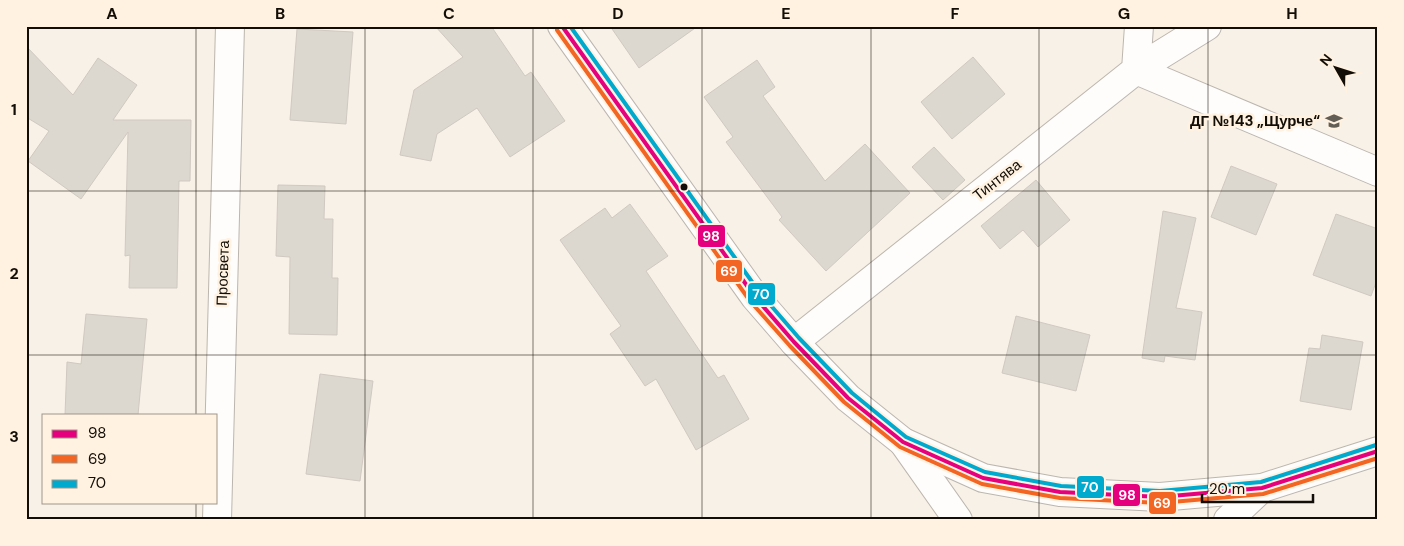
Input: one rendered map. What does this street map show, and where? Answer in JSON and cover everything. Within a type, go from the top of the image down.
[{"type":"street","name":"Просвета","points":[[218,482],[230,26]]},
{"type":"street","points":[[562,26],[755,297],[794,342],[848,398],[903,442],[983,478],[1060,492],[1160,497],[1262,488],[1378,451]]},
{"type":"street","points":[[1139,26],[1136,70],[1378,172]]},
{"type":"street","name":"Тинтява","points":[[794,342],[1136,70],[1207,26]]},
{"type":"street","points":[[903,442],[958,520]]},
{"type":"street","points":[[1228,520],[1262,488]]},
{"type":"street","name":"Просвета","points":[[217,504],[217,520]]},
{"type":"building","points":[[435,26],[491,26],[525,76],[531,72],[565,121],[510,157],[477,108],[437,134],[431,161],[400,155],[414,90],[463,57]]},
{"type":"building","points":[[610,26],[698,26],[639,68]]},
{"type":"building","points":[[297,29],[353,32],[346,124],[290,120]]},
{"type":"building","points":[[26,46],[73,95],[98,58],[137,85],[113,120],[191,120],[190,181],[179,181],[177,288],[129,288],[130,255],[125,256],[128,132],[81,199],[28,161],[49,131],[26,117]]},
{"type":"building","points":[[973,57],[1005,94],[952,139],[921,102]]},
{"type":"building","points":[[757,60],[775,87],[763,96],[825,181],[865,144],[910,193],[826,271],[779,220],[782,217],[726,142],[733,137],[704,97]]},
{"type":"building","points":[[934,147],[965,180],[943,200],[912,167]]},
{"type":"building","points":[[1231,166],[1277,184],[1256,235],[1211,217]]},
{"type":"building","points":[[1036,180],[1070,220],[1038,247],[1023,230],[1000,249],[981,226]]},
{"type":"building","points":[[278,185],[325,186],[324,219],[333,219],[332,278],[338,278],[337,335],[289,334],[290,257],[276,256]]},
{"type":"building","points":[[630,204],[668,256],[646,271],[718,378],[724,375],[749,419],[696,450],[656,379],[645,386],[610,334],[621,326],[560,240],[605,208],[612,218]]},
{"type":"building","points":[[1163,211],[1196,218],[1176,308],[1202,312],[1195,360],[1165,356],[1164,362],[1142,358]]},
{"type":"building","points":[[1336,214],[1378,229],[1378,277],[1371,296],[1313,275]]},
{"type":"building","points":[[86,314],[147,319],[138,414],[65,414],[67,362],[81,364]]},
{"type":"building","points":[[1016,316],[1090,335],[1076,391],[1002,373]]},
{"type":"building","points":[[1322,335],[1363,342],[1351,410],[1300,401],[1309,348],[1320,349]]},
{"type":"building","points":[[320,374],[373,381],[360,481],[306,474]]},
{"type":"transit line","name":"98","points":[[562,26],[755,297],[794,342],[848,398],[903,442],[983,478],[1060,492],[1160,497],[1262,488],[1378,451]]},
{"type":"transit line","name":"70","points":[[570,26],[760,293],[799,338],[852,393],[906,437],[985,472],[1061,486],[1160,491],[1261,482],[1376,445]]},
{"type":"transit line","name":"69","points":[[557,30],[750,301],[844,402],[900,447],[982,484],[1060,498],[1160,503],[1263,494],[1378,458]]},
{"type":"place","name":"ДГ №143 „Щурче“","points":[[1334,121]]}]
